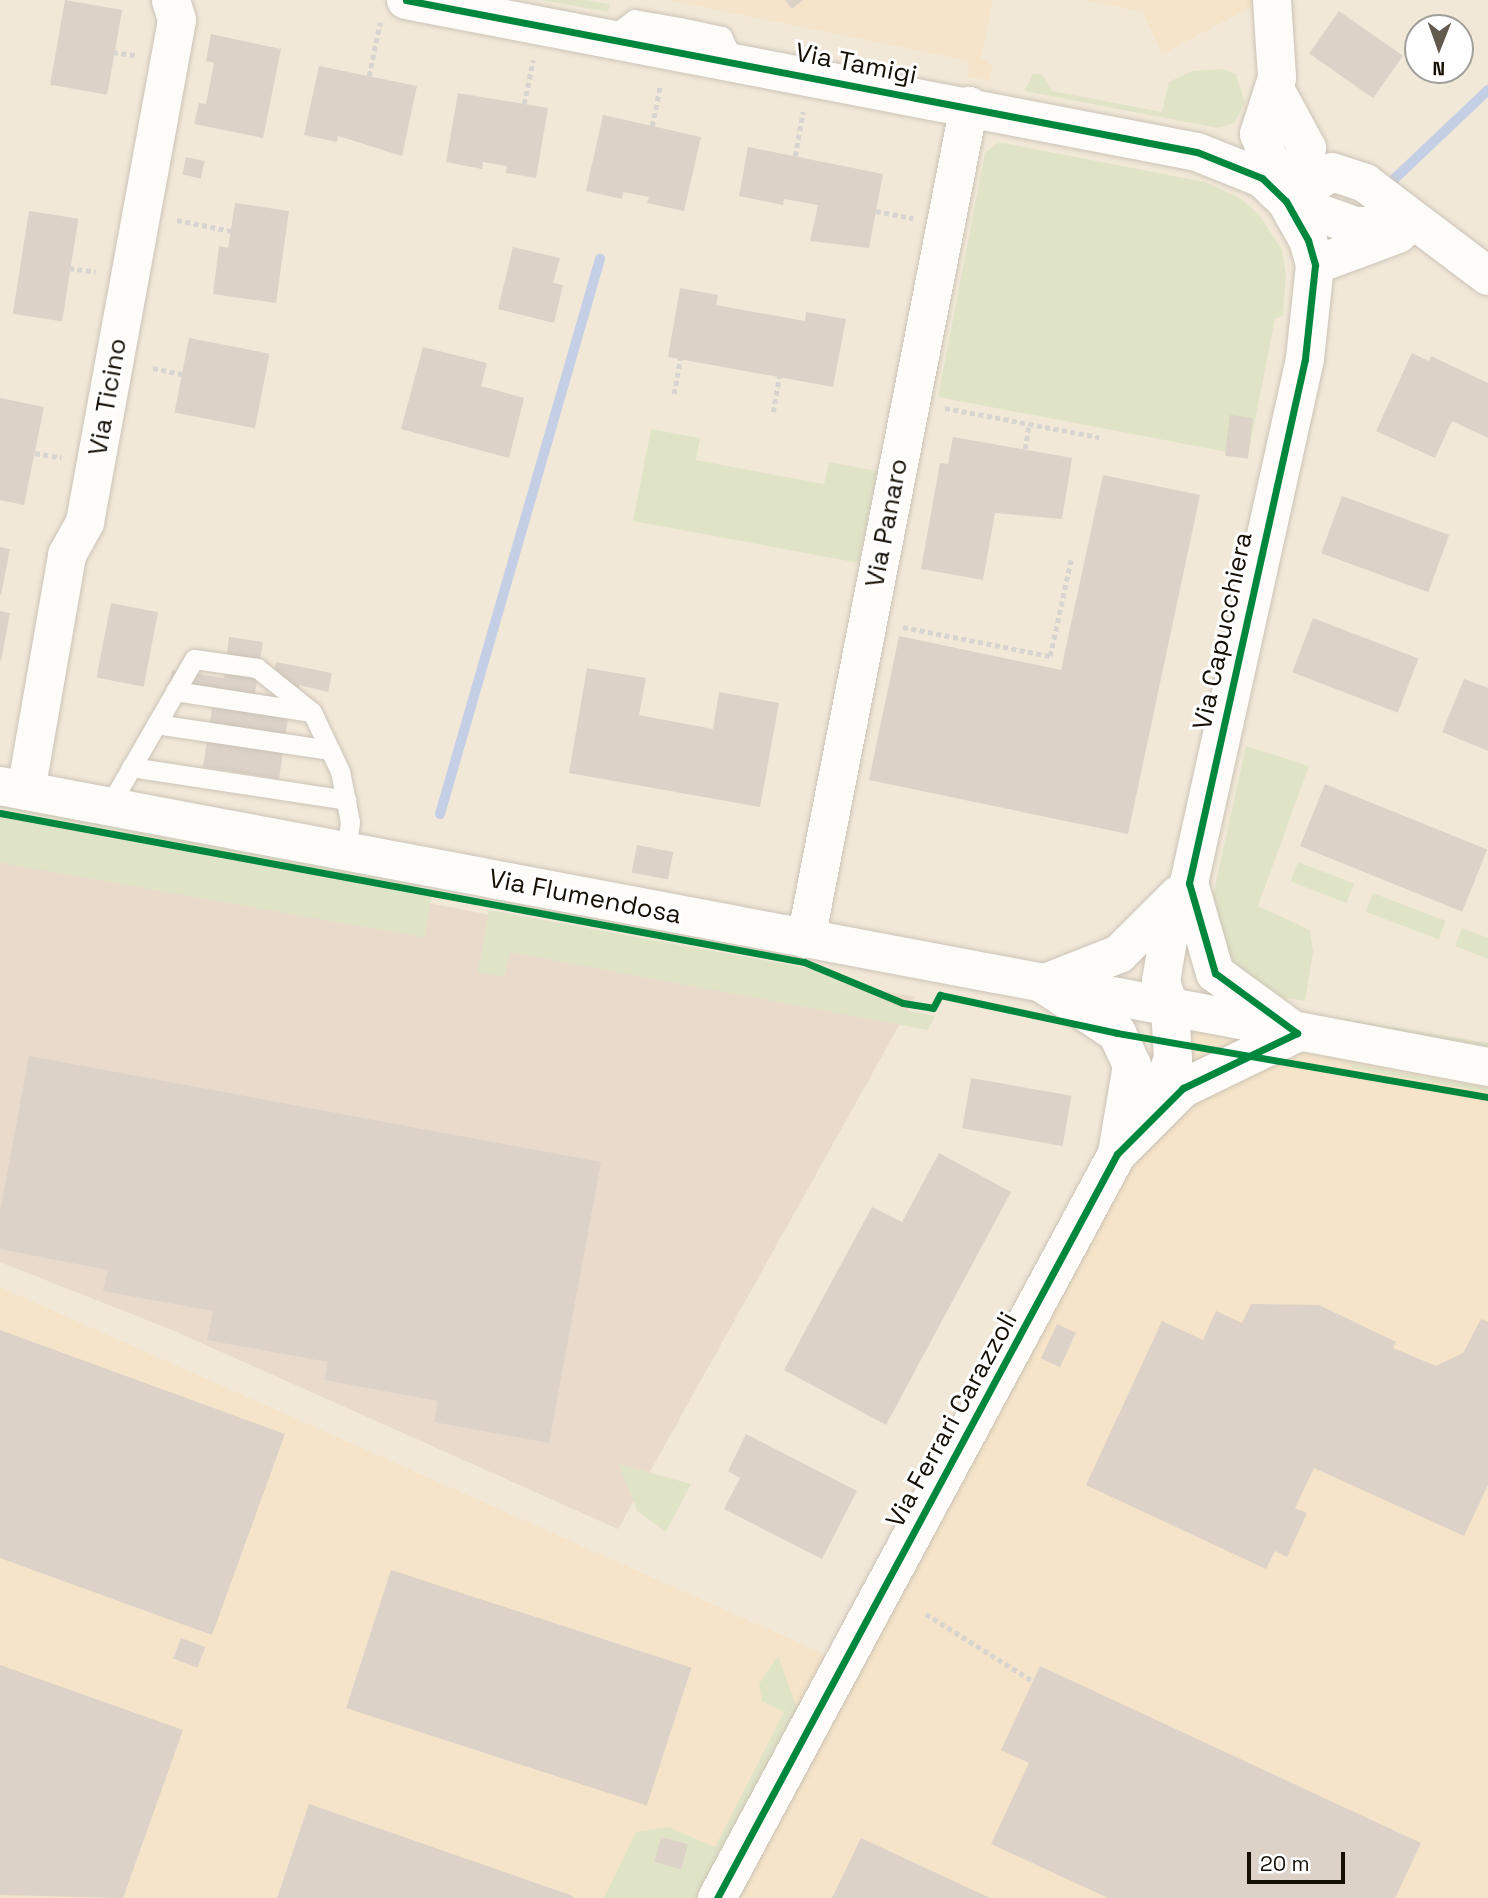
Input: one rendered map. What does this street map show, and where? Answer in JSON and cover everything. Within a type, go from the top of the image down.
[{"type":"street","name":"Via Ticino","points":[[13,789],[67,555],[84,529],[177,20],[171,0]]},
{"type":"street","name":"Via Capucchiera","points":[[1170,1009],[1161,981],[1306,359],[1315,265],[1308,240],[1286,201],[1259,134],[1275,89],[1272,0]]},
{"type":"street","name":"Via Tamigi","points":[[394,8],[469,6],[607,39],[969,106],[1196,152],[1262,178],[1286,201]]},
{"type":"street","name":"Via Panaro","points":[[806,939],[969,106]]},
{"type":"street","points":[[1286,201],[1342,205],[1383,198],[1488,276]]},
{"type":"street","points":[[1286,201],[1354,226],[1419,226]]},
{"type":"street","points":[[1315,265],[1419,226]]},
{"type":"street","name":"Via Flumendosa","points":[[13,789],[1488,1067]]},
{"type":"street","name":"Via Capucchiera","points":[[1182,891],[1215,973],[1297,1033]]},
{"type":"street","points":[[1043,984],[1119,954],[1182,891]]},
{"type":"street","points":[[1170,1009],[1188,980],[1203,939]]},
{"type":"street","points":[[1043,984],[1116,1034],[1132,1065]]},
{"type":"street","name":"Via Ferrari Carazzoli","points":[[1117,1154],[1132,1065],[1170,1009]]},
{"type":"street","name":"Via Ferrari Carazzoli","points":[[1150,1117],[1173,1059],[1170,1009]]},
{"type":"street","name":"Via Ferrari Carazzoli","points":[[717,1898],[1117,1154],[1150,1117],[1182,1088],[1297,1033]]},
{"type":"lane","points":[[108,808],[194,659],[257,668],[312,712],[330,750],[346,800],[350,822],[346,852]]},
{"type":"lane","points":[[175,691],[312,712]]},
{"type":"lane","points":[[156,724],[330,750]]},
{"type":"lane","points":[[131,767],[346,800]]},
{"type":"path","points":[[369,76],[394,8]]},
{"type":"path","points":[[524,104],[536,47]]},
{"type":"path","points":[[113,52],[144,57]]},
{"type":"path","points":[[652,126],[663,72]]},
{"type":"path","points":[[795,156],[805,101]]},
{"type":"path","points":[[876,211],[923,220]]},
{"type":"path","points":[[173,219],[231,231]]},
{"type":"path","points":[[69,268],[105,274]]},
{"type":"path","points":[[674,394],[680,359]]},
{"type":"path","points":[[153,368],[182,374]]},
{"type":"path","points":[[773,412],[779,377]]},
{"type":"path","points":[[934,406],[1099,437]]},
{"type":"path","points":[[1026,449],[1029,424]]},
{"type":"path","points":[[35,453],[71,460]]},
{"type":"path","points":[[891,624],[1049,656],[1071,560]]},
{"type":"path","points":[[926,1614],[1033,1681]]},
{"type":"shaded area","points":[[668,0],[993,0],[981,58],[992,65],[990,81],[968,77],[969,61]]},
{"type":"shaded area","points":[[1084,0],[1258,0],[1259,3],[1162,54],[1143,12]]},
{"type":"shaded area","points":[[0,820],[915,997],[618,1529],[172,1330],[0,1262]]},
{"type":"shaded area","points":[[1162,1013],[1488,1087],[1488,1898],[0,1898],[0,1287],[840,1661],[1120,1154]]},
{"type":"green space","points":[[541,0],[586,0],[610,4],[608,12]]},
{"type":"green space","points":[[1223,69],[1236,74],[1245,103],[1234,123],[1218,128],[1024,91],[1033,74],[1042,74],[1052,91],[1162,112],[1169,82],[1192,71]]},
{"type":"green space","points":[[998,142],[1205,182],[1242,199],[1260,216],[1282,250],[1286,275],[1283,316],[1275,319],[1248,456],[938,397],[985,153]]},
{"type":"green space","points":[[651,429],[700,438],[696,460],[824,484],[829,462],[877,471],[859,563],[633,521]]},
{"type":"green space","points":[[1246,746],[1309,766],[1258,906],[1310,930],[1313,952],[1305,1001],[1274,996],[1239,980],[1210,909]]},
{"type":"green space","points":[[0,803],[420,885],[419,890],[0,808]]},
{"type":"green space","points":[[0,817],[432,893],[425,938],[0,863]]},
{"type":"green space","points":[[1298,862],[1354,884],[1346,903],[1290,882]]},
{"type":"green space","points":[[1373,893],[1446,921],[1439,940],[1366,912]]},
{"type":"green space","points":[[496,896],[731,942],[730,947],[495,901]]},
{"type":"green space","points":[[489,910],[812,969],[909,1011],[935,1016],[928,1030],[510,952],[504,977],[478,972]]},
{"type":"green space","points":[[1462,928],[1488,938],[1488,959],[1455,946]]},
{"type":"green space","points":[[1333,1017],[1488,1043],[1488,1047],[1333,1020]]},
{"type":"green space","points":[[1352,1064],[1488,1088],[1487,1092],[1351,1068]]},
{"type":"green space","points":[[619,1464],[691,1484],[666,1532],[637,1511]]},
{"type":"green space","points":[[778,1656],[797,1708],[695,1898],[604,1898],[636,1832],[668,1827],[715,1847],[784,1712],[762,1701],[759,1684]]},
{"type":"building","points":[[65,0],[122,10],[107,95],[50,85]]},
{"type":"building","points":[[785,0],[803,0],[792,9]]},
{"type":"building","points":[[1339,11],[1403,56],[1373,98],[1309,54]]},
{"type":"building","points":[[211,34],[281,49],[263,138],[194,124],[199,103],[206,104],[214,63],[206,61]]},
{"type":"building","points":[[319,66],[417,86],[402,156],[338,136],[337,142],[304,135]]},
{"type":"building","points":[[458,93],[548,108],[536,178],[506,173],[507,166],[483,162],[482,169],[446,162]]},
{"type":"building","points":[[603,115],[701,137],[684,211],[647,203],[649,197],[623,192],[622,199],[586,191]]},
{"type":"building","points":[[748,147],[883,174],[869,248],[810,241],[818,205],[784,199],[783,205],[739,196]]},
{"type":"building","points":[[186,157],[205,161],[201,179],[182,175]]},
{"type":"building","points":[[235,203],[289,211],[276,303],[213,294],[219,246],[228,248]]},
{"type":"building","points":[[29,211],[78,219],[62,322],[13,314]]},
{"type":"building","points":[[513,247],[560,258],[553,283],[563,285],[554,323],[498,309]]},
{"type":"building","points":[[680,288],[718,295],[716,305],[805,321],[806,312],[846,319],[833,387],[668,357]]},
{"type":"building","points":[[189,338],[269,354],[255,428],[174,413]]},
{"type":"building","points":[[423,347],[487,363],[481,386],[524,398],[509,458],[401,429]]},
{"type":"building","points":[[1412,353],[1429,361],[1431,356],[1488,383],[1488,438],[1452,421],[1435,458],[1376,431]]},
{"type":"building","points":[[0,398],[44,407],[24,505],[0,500]]},
{"type":"building","points":[[1230,415],[1253,418],[1248,458],[1225,456]]},
{"type":"building","points":[[953,437],[1072,458],[1062,519],[995,513],[983,580],[921,569],[940,463],[948,464]]},
{"type":"building","points":[[1103,475],[1200,495],[1128,834],[869,780],[899,636],[1061,670]]},
{"type":"building","points":[[1342,496],[1449,535],[1428,592],[1321,553]]},
{"type":"building","points":[[0,547],[10,549],[1,595],[0,595]]},
{"type":"building","points":[[111,603],[158,612],[144,687],[96,678]]},
{"type":"building","points":[[0,611],[10,613],[1,661],[0,660]]},
{"type":"building","points":[[1313,618],[1418,658],[1398,713],[1292,672]]},
{"type":"building","points":[[229,637],[263,642],[254,699],[290,704],[279,779],[203,767],[213,702],[168,696],[172,670],[224,678]]},
{"type":"building","points":[[276,662],[332,673],[328,692],[299,685],[297,693],[271,687]]},
{"type":"building","points":[[587,668],[646,678],[639,715],[713,729],[719,692],[779,703],[760,807],[569,773]]},
{"type":"building","points":[[1464,679],[1488,688],[1488,751],[1442,732]]},
{"type":"building","points":[[1325,784],[1487,850],[1462,912],[1300,846]]},
{"type":"building","points":[[637,845],[673,852],[668,880],[632,872]]},
{"type":"building","points":[[29,1056],[601,1162],[549,1443],[434,1422],[438,1401],[324,1380],[328,1362],[207,1340],[213,1311],[103,1291],[108,1270],[0,1249],[0,1212]]},
{"type":"building","points":[[971,1078],[1071,1096],[1063,1146],[962,1128]]},
{"type":"building","points":[[939,1153],[1011,1192],[886,1425],[784,1370],[872,1207],[902,1222]]},
{"type":"building","points":[[1251,1304],[1319,1305],[1396,1342],[1393,1348],[1436,1366],[1463,1353],[1481,1319],[1488,1322],[1488,1485],[1464,1536],[1314,1468],[1295,1508],[1307,1513],[1287,1557],[1275,1551],[1266,1569],[1086,1485],[1162,1321],[1203,1340],[1216,1311],[1242,1323]]},
{"type":"building","points":[[1057,1324],[1076,1333],[1060,1367],[1041,1358]]},
{"type":"building","points":[[0,1330],[285,1434],[212,1635],[0,1558]]},
{"type":"building","points":[[746,1434],[857,1491],[822,1559],[724,1509],[740,1478],[728,1471]]},
{"type":"building","points":[[391,1570],[692,1668],[647,1806],[346,1708]]},
{"type":"building","points":[[181,1638],[205,1647],[197,1668],[173,1659]]},
{"type":"building","points":[[0,1665],[183,1730],[123,1898],[0,1895]]},
{"type":"building","points":[[1040,1666],[1421,1843],[1395,1898],[1108,1898],[991,1844],[1029,1763],[1001,1750]]},
{"type":"building","points":[[309,1804],[573,1896],[573,1898],[277,1898]]},
{"type":"building","points":[[661,1837],[688,1844],[681,1869],[654,1862]]},
{"type":"building","points":[[861,1838],[990,1898],[832,1898]]},
{"type":"waterway","points":[[1389,184],[1488,90]]},
{"type":"waterway","points":[[440,814],[600,259]]},
{"type":"cycle path","points":[[406,0],[1197,152],[1262,178],[1286,201],[1308,240],[1315,265],[1305,359],[1189,883],[1215,973],[1297,1033],[1183,1088],[1117,1154],[717,1898]]},
{"type":"cycle path","points":[[0,813],[804,962],[903,1003],[933,1008],[940,995],[1117,1033],[1488,1097]]}]
